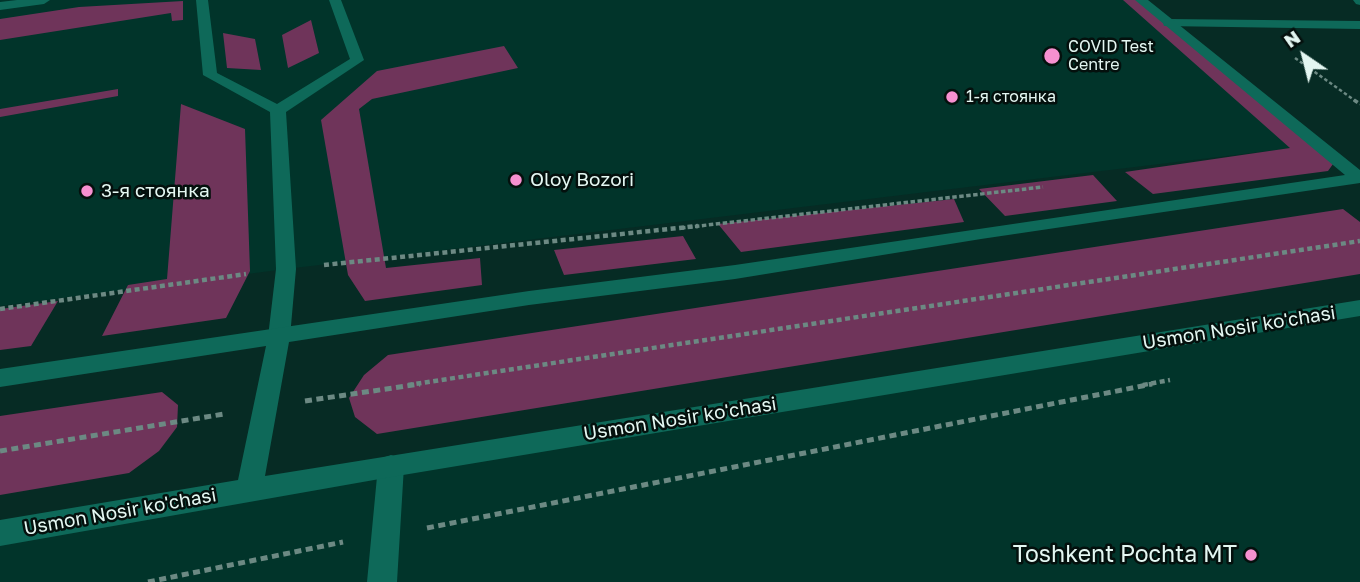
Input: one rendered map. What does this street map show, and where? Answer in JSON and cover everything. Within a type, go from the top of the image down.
[{"type":"street","points":[[0,6],[44,0]]},
{"type":"street","points":[[202,0],[211,75],[278,110]]},
{"type":"street","points":[[278,110],[358,60],[335,0]]},
{"type":"street","points":[[1141,0],[1327,154],[1360,178]]},
{"type":"street","points":[[1169,23],[1360,25]]},
{"type":"street","points":[[249,489],[279,337],[286,269],[278,110]]},
{"type":"street","points":[[0,378],[529,298],[735,272],[1360,178]]},
{"type":"street","name":"Usmon Nosir ko'chasi","points":[[0,533],[249,489],[1360,308]]},
{"type":"street","points":[[382,582],[390,466]]},
{"type":"path","points":[[0,309],[286,269],[954,200],[1045,187]]},
{"type":"path","points":[[0,451],[265,407],[1360,241]]},
{"type":"path","points":[[148,582],[1184,377]]},
{"type":"shaded area","name":"Oloy Bozori","points":[[0,0],[1143,0],[1318,145],[0,306]]},
{"type":"shaded area","points":[[1123,0],[1141,0],[1333,164],[1328,171],[1153,194],[1125,172],[1290,148]]},
{"type":"shaded area","points":[[183,1],[183,20],[172,21],[171,13],[0,40],[0,19],[79,7]]},
{"type":"shaded area","points":[[311,20],[319,53],[288,68],[282,35]]},
{"type":"shaded area","points":[[223,33],[255,39],[261,70],[227,68]]},
{"type":"shaded area","points":[[504,46],[518,68],[372,99],[359,109],[386,268],[480,258],[482,285],[365,301],[348,275],[321,120],[377,71]]},
{"type":"shaded area","points":[[118,89],[118,96],[0,117],[0,109]]},
{"type":"shaded area","points":[[181,104],[245,129],[250,271],[226,318],[102,336],[128,285],[167,279]]},
{"type":"shaded area","points":[[1093,175],[1117,201],[1005,216],[979,189]]},
{"type":"shaded area","points":[[954,199],[964,222],[741,252],[718,224]]},
{"type":"shaded area","points":[[1343,209],[1360,222],[1360,274],[377,434],[355,417],[349,398],[364,375],[388,355]]},
{"type":"shaded area","points":[[683,236],[696,259],[564,275],[554,250]]},
{"type":"shaded area","points":[[58,301],[31,346],[0,350],[0,309]]},
{"type":"shaded area","points":[[1360,308],[1360,582],[0,582],[0,533]]},
{"type":"shaded area","points":[[162,392],[178,405],[177,427],[159,451],[129,473],[0,495],[0,416]]},
{"type":"place","name":"COVID Test Centre","points":[[1052,56]]},
{"type":"place","name":"1-я стоянка","points":[[952,97]]},
{"type":"place","name":"Oloy Bozori","points":[[516,180]]},
{"type":"place","name":"3-я стоянка","points":[[87,191]]},
{"type":"place","name":"Toshkent Pochta MT","points":[[1251,555]]}]
